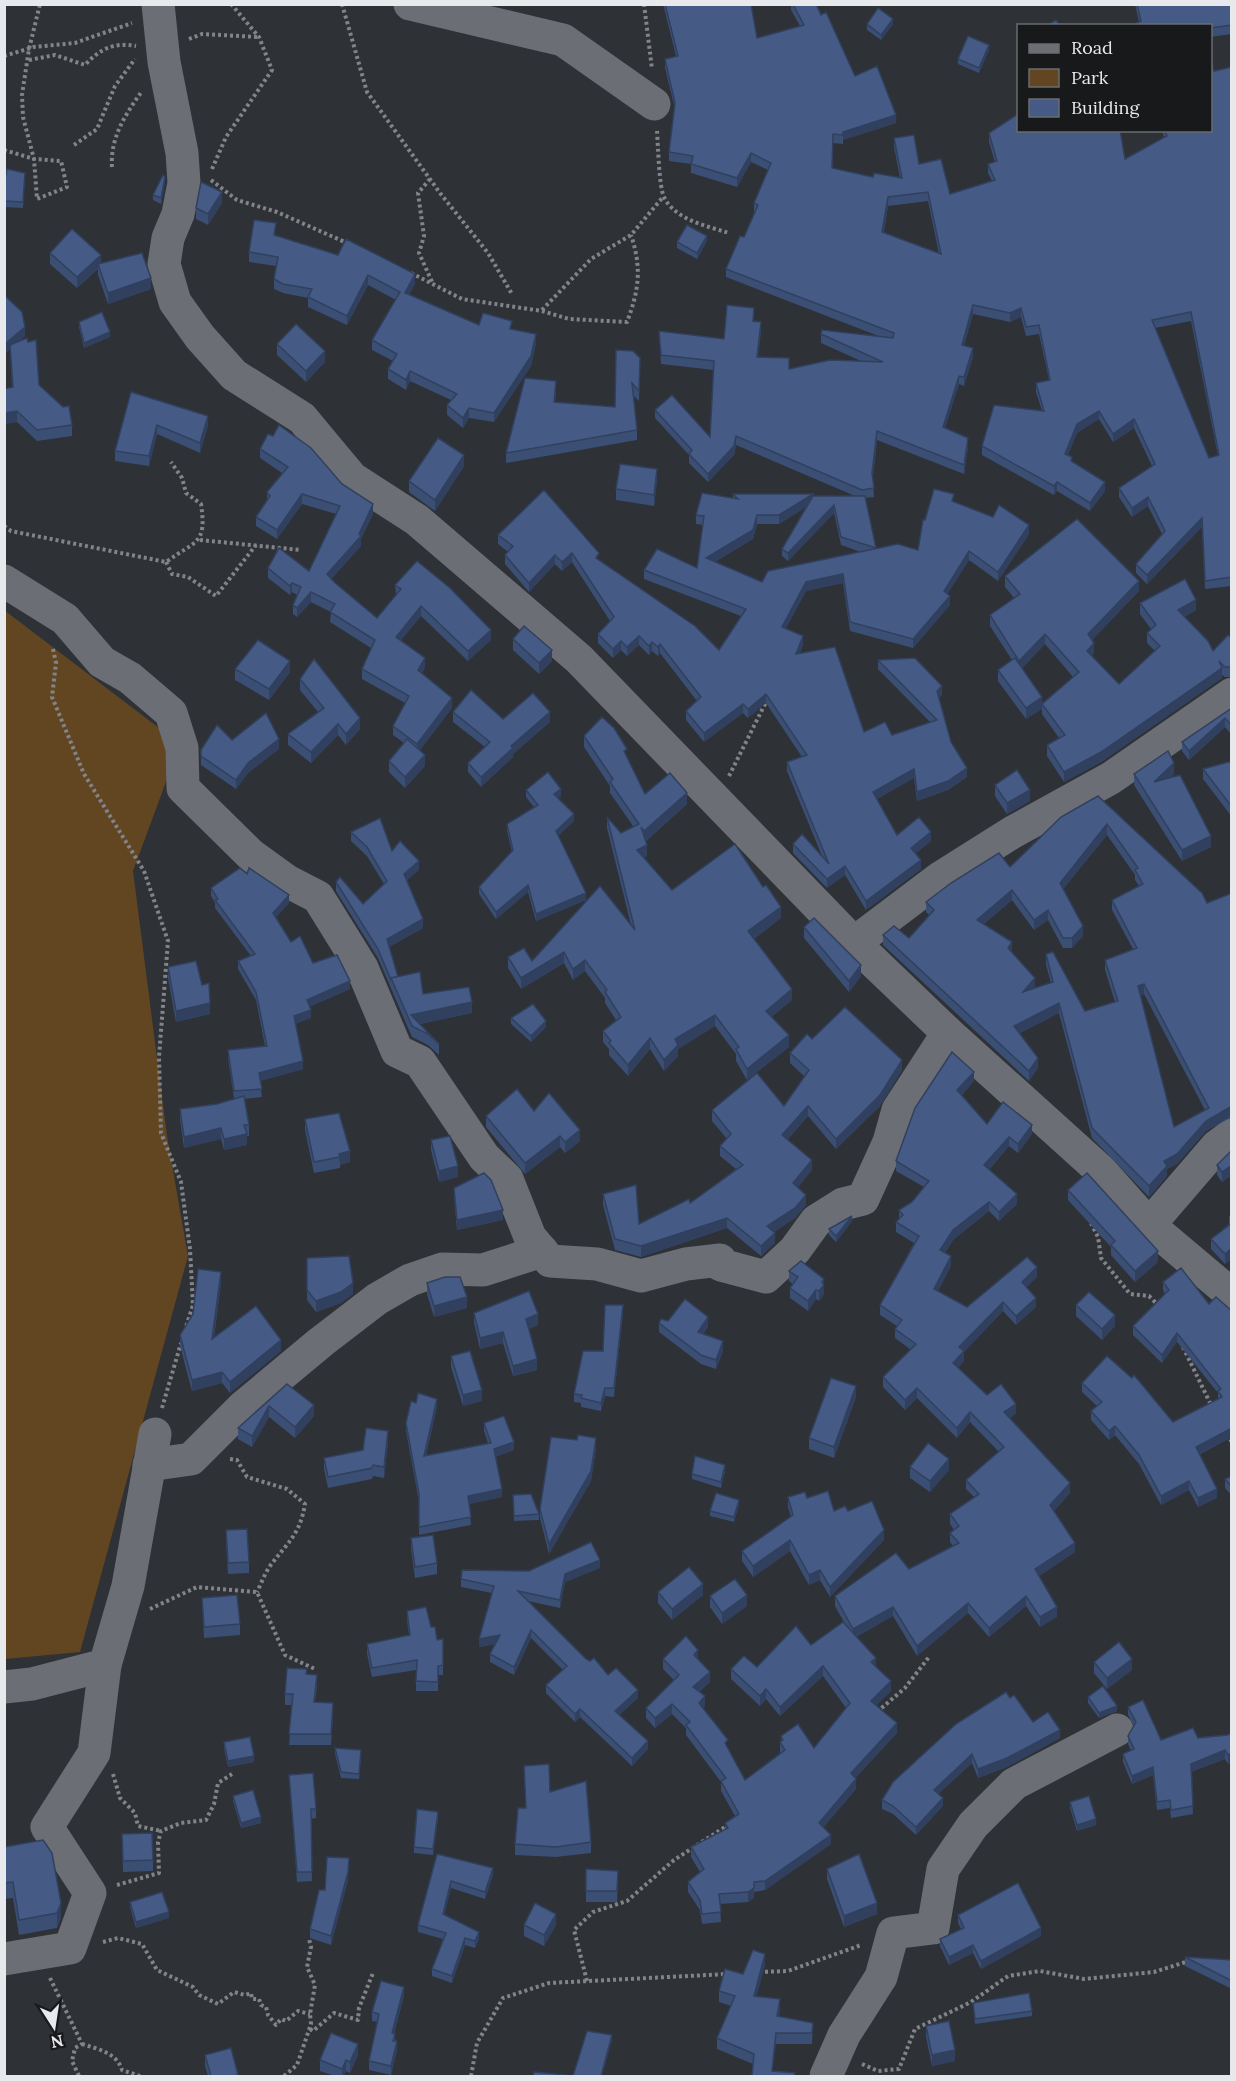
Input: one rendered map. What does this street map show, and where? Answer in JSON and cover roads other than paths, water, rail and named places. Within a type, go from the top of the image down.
[{"type":"street","points":[[410,4],[563,40],[654,104]]},
{"type":"street","points":[[159,11],[156,58],[182,153],[184,183],[178,214],[168,238],[164,264],[175,302],[200,337],[234,375],[302,418],[352,478],[417,519],[579,660],[854,943],[948,1033],[1101,1171],[1149,1225],[1232,1295]]},
{"type":"street","points":[[4,581],[65,619],[102,662],[130,678],[171,713],[182,748],[183,788],[251,855],[287,881],[318,897],[362,968],[398,1051],[420,1062],[484,1157],[507,1179],[530,1237],[550,1260],[597,1264],[641,1276],[686,1264],[720,1260],[722,1265],[766,1277],[795,1250],[816,1221],[843,1204],[863,1198],[889,1142],[898,1110],[948,1033]]},
{"type":"street","points":[[854,943],[940,878],[1013,832],[1111,778],[1207,714],[1232,694]]},
{"type":"street","points":[[1149,1225],[1217,1146],[1232,1135]]},
{"type":"street","points":[[17,1957],[70,1948],[90,1893],[47,1827],[94,1753],[105,1665],[128,1586],[152,1449],[191,1459],[243,1407],[321,1342],[377,1299],[410,1280],[442,1269],[483,1270],[542,1251]]},
{"type":"street","points":[[4,1688],[32,1684],[105,1665]]},
{"type":"street","points":[[832,2063],[881,1977],[893,1934],[933,1928],[943,1869],[973,1825],[1014,1784],[1116,1730]]}]
